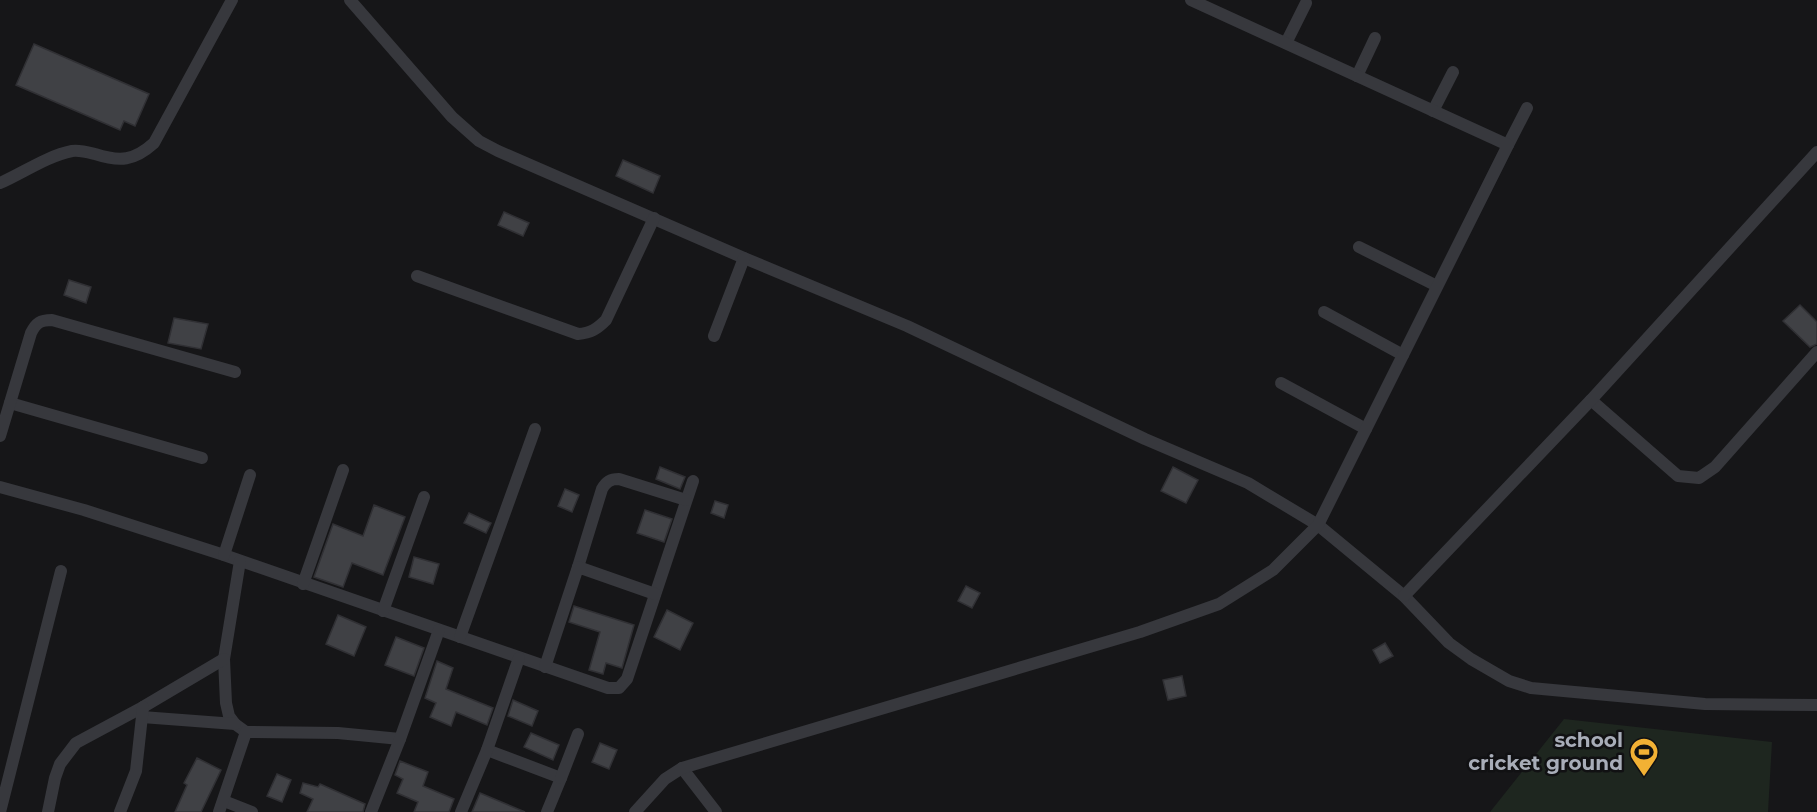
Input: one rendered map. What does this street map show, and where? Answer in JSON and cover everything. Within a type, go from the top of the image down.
[{"type":"street","points":[[0,183],[72,151],[83,151],[109,159],[125,160],[142,154],[154,142],[232,0]]},
{"type":"street","points":[[350,0],[452,117],[479,141],[744,258],[907,326],[1145,439],[1248,483],[1318,525],[1404,596],[1449,643],[1509,681],[1531,688],[1705,704],[1817,705]]},
{"type":"street","points":[[1191,0],[1508,145]]},
{"type":"street","points":[[1217,12],[1223,0]]},
{"type":"street","points":[[1286,43],[1306,3]]},
{"type":"street","points":[[1357,76],[1375,38]]},
{"type":"street","points":[[1433,111],[1453,72]]},
{"type":"street","points":[[635,812],[665,779],[682,768],[1129,635],[1219,604],[1273,570],[1318,525],[1527,108]]},
{"type":"street","points":[[1404,596],[1591,400],[1817,152]]},
{"type":"street","points":[[417,276],[578,334],[589,333],[598,329],[606,320],[654,218]]},
{"type":"street","points":[[1359,247],[1437,286]]},
{"type":"street","points":[[714,336],[744,258]]},
{"type":"street","points":[[1324,312],[1403,355]]},
{"type":"street","points":[[0,436],[31,333],[35,324],[42,320],[52,320],[235,372]]},
{"type":"street","points":[[1591,400],[1678,476],[1699,478],[1715,467],[1817,352]]},
{"type":"street","points":[[1281,383],[1366,429]]},
{"type":"street","points":[[10,403],[202,458]]},
{"type":"street","points":[[460,637],[535,429]]},
{"type":"street","points":[[303,584],[343,470]]},
{"type":"street","points":[[224,555],[250,475]]},
{"type":"street","points":[[545,667],[602,489],[606,483],[611,479],[619,479],[686,500]]},
{"type":"street","points":[[0,487],[84,510],[224,555],[545,667],[608,688],[619,688],[627,679],[693,481]]},
{"type":"street","points":[[383,611],[424,497]]},
{"type":"street","points":[[240,561],[224,659],[226,703],[229,716],[235,724],[246,732],[339,733],[400,739]]},
{"type":"street","points":[[578,567],[655,594]]},
{"type":"street","points":[[0,812],[61,570]]},
{"type":"street","points":[[371,812],[439,630]]},
{"type":"street","points":[[461,812],[487,750],[519,658]]},
{"type":"street","points":[[48,812],[60,764],[76,743],[143,712],[224,659]]},
{"type":"street","points":[[143,712],[235,724]]},
{"type":"street","points":[[120,812],[136,771],[143,712]]},
{"type":"street","points":[[246,732],[222,807],[252,812]]},
{"type":"street","points":[[547,812],[578,734]]},
{"type":"street","points":[[487,750],[561,778]]},
{"type":"street","points":[[682,768],[716,812]]},
{"type":"shaded area","name":"school cricket ground","points":[[1564,719],[1772,742],[1768,812],[1490,812]]},
{"type":"building","points":[[34,44],[149,94],[135,126],[124,121],[120,130],[16,85]]},
{"type":"building","points":[[623,160],[660,176],[653,193],[616,176]]},
{"type":"building","points":[[504,212],[529,223],[523,236],[498,225]]},
{"type":"building","points":[[69,280],[91,287],[86,303],[64,295]]},
{"type":"building","points":[[1800,305],[1817,322],[1817,344],[1810,347],[1783,321]]},
{"type":"building","points":[[174,318],[208,324],[201,349],[168,343]]},
{"type":"building","points":[[660,467],[685,477],[680,489],[656,479]]},
{"type":"building","points":[[1173,467],[1198,480],[1186,503],[1161,491]]},
{"type":"building","points":[[565,489],[579,495],[572,512],[558,506]]},
{"type":"building","points":[[715,501],[728,505],[724,518],[711,513]]},
{"type":"building","points":[[374,505],[405,517],[383,575],[352,563],[343,587],[314,577],[333,524],[363,536]]},
{"type":"building","points":[[645,510],[672,519],[664,542],[637,533]]},
{"type":"building","points":[[469,513],[491,523],[486,533],[464,523]]},
{"type":"building","points":[[414,557],[439,564],[433,584],[409,577]]},
{"type":"building","points":[[966,586],[980,593],[972,608],[958,601]]},
{"type":"building","points":[[574,606],[634,625],[622,668],[606,663],[603,674],[589,670],[600,632],[569,622]]},
{"type":"building","points":[[667,610],[693,623],[680,650],[654,637]]},
{"type":"building","points":[[338,615],[366,627],[354,656],[326,644]]},
{"type":"building","points":[[396,637],[424,648],[414,676],[385,665]]},
{"type":"building","points":[[1385,643],[1393,656],[1380,663],[1373,650]]},
{"type":"building","points":[[437,661],[453,668],[446,689],[493,708],[487,725],[456,712],[451,726],[430,717],[436,703],[425,698]]},
{"type":"building","points":[[1182,676],[1186,696],[1168,700],[1163,680]]},
{"type":"building","points":[[513,700],[538,711],[532,726],[508,716]]},
{"type":"building","points":[[531,733],[559,745],[553,760],[524,747]]},
{"type":"building","points":[[600,743],[617,750],[609,769],[592,762]]},
{"type":"building","points":[[197,758],[221,770],[201,812],[175,812],[187,785],[184,783]]},
{"type":"building","points":[[400,761],[428,772],[423,786],[454,799],[449,812],[414,812],[418,802],[397,793],[403,779],[395,775]]},
{"type":"building","points":[[277,774],[291,780],[282,802],[267,796]]},
{"type":"building","points":[[303,783],[318,787],[320,784],[365,804],[363,812],[307,812],[313,799],[300,793]]},
{"type":"building","points":[[480,793],[525,812],[472,812]]},
{"type":"place","name":"school cricket ground","points":[[1644,778]]}]
